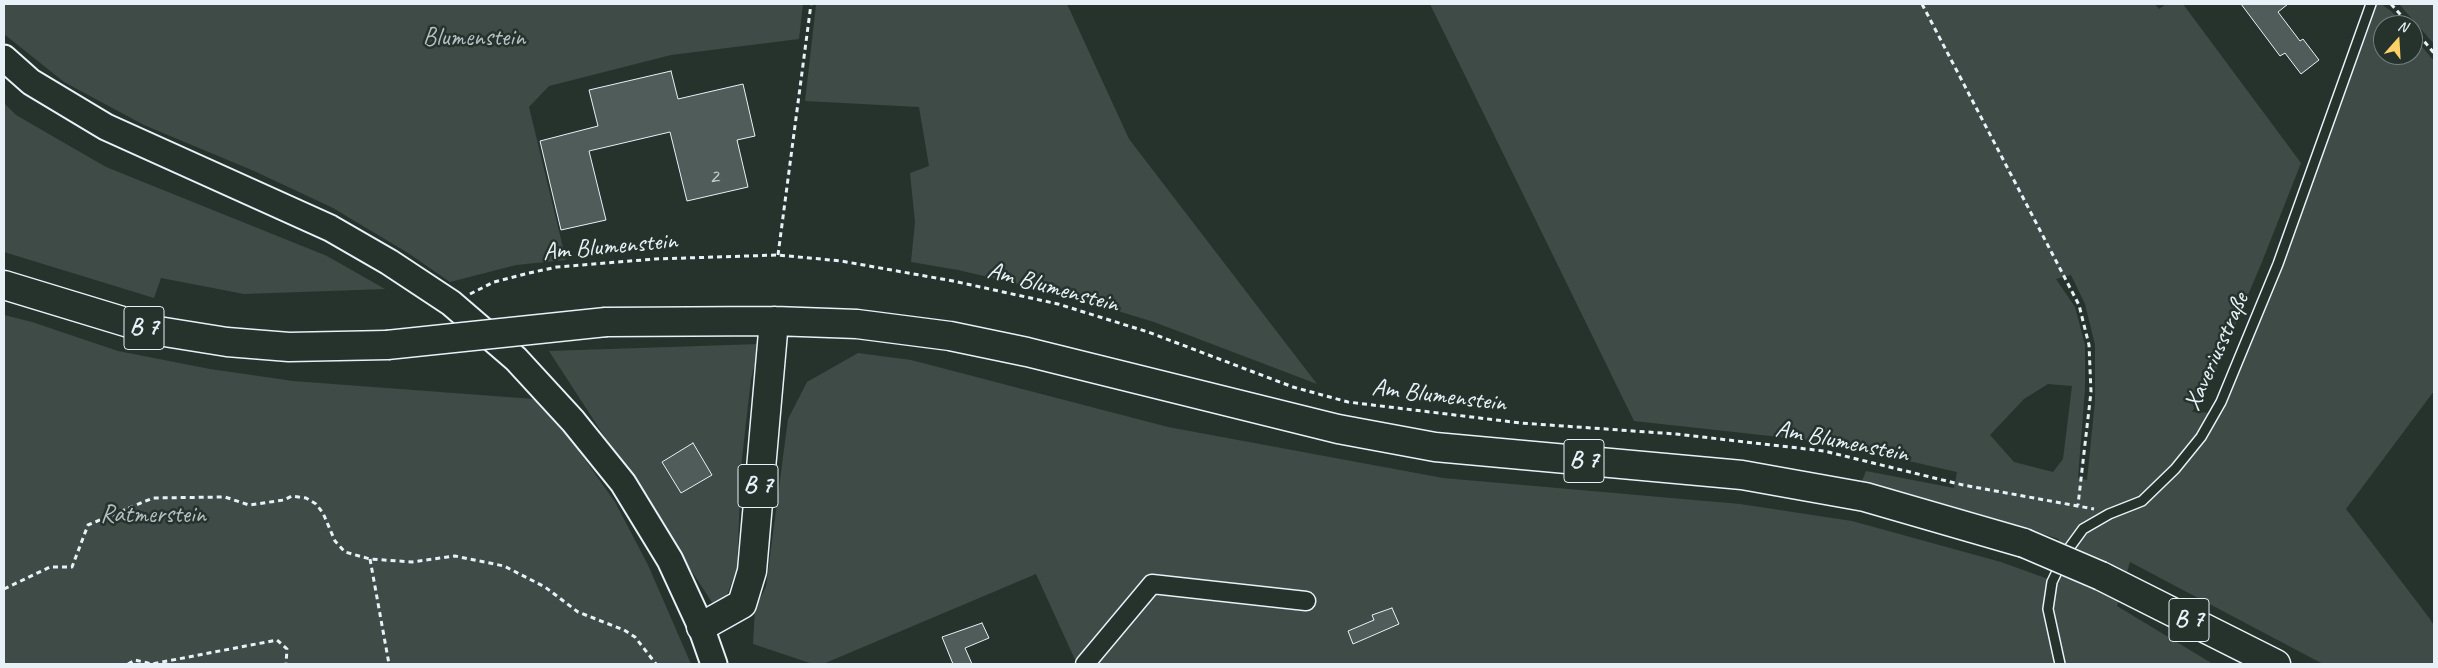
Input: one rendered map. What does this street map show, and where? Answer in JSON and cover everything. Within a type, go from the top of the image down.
[{"type":"main road","name":"B 7","points":[[4,285],[152,330],[227,342],[289,347],[387,345],[606,322],[774,321],[857,324],[950,336],[1045,357],[1338,429],[1434,447],[1742,475],[1865,496],[2024,543],[2102,576],[2276,664]]},
{"type":"main road","name":"B 7","points":[[701,627],[742,604],[752,571],[774,321]]},
{"type":"street","points":[[4,58],[31,82],[106,127],[330,228],[389,262],[451,303],[516,359],[573,421],[623,482],[670,560],[701,627],[714,664]]},
{"type":"street","points":[[1085,664],[1152,584],[1306,602]]},
{"type":"lane","name":"Xaveriusstraße","points":[[2060,664],[2048,609],[2052,582],[2067,551],[2083,529],[2108,514],[2142,501],[2175,469],[2201,437],[2221,402],[2278,264],[2371,4]]},
{"type":"path","points":[[778,255],[801,92],[811,4]]},
{"type":"path","points":[[1922,4],[2079,305],[2089,345],[2091,392],[2078,505]]},
{"type":"path","points":[[2391,4],[2401,15]]},
{"type":"path","points":[[2423,40],[2434,53]]},
{"type":"path","name":"Am Blumenstein","points":[[451,303],[494,282],[557,268],[655,258],[778,255],[841,261],[953,281],[1058,304],[1148,332],[1293,387],[1348,402],[1521,423],[1676,434],[1824,451],[1963,485],[2078,505],[2108,514]]},
{"type":"path","points":[[4,589],[50,566],[72,567],[88,525],[154,498],[225,497],[249,505],[284,500],[292,496],[306,498],[316,504],[323,513],[335,541],[345,552],[370,560],[412,562],[455,556],[504,566],[545,587],[578,612],[624,630],[635,637],[656,664]]},
{"type":"path","points":[[370,560],[389,664]]},
{"type":"path","points":[[128,664],[135,660],[152,664],[277,640],[287,649],[286,664]]},
{"type":"green space","name":"Blumenstein","points":[[4,4],[803,4],[799,39],[671,55],[549,86],[529,107],[566,260],[516,265],[450,282],[408,253],[333,208],[254,171],[144,125],[64,82],[4,34]]},
{"type":"green space","points":[[1067,4],[1129,139],[1317,384],[1154,322],[1062,294],[958,270],[911,262],[915,222],[910,173],[929,166],[919,107],[805,101],[816,5]]},
{"type":"green space","points":[[1430,4],[2155,4],[2159,9],[2166,4],[2183,4],[2301,163],[2262,262],[2213,377],[2192,412],[2222,413],[2280,271],[2374,4],[2381,4],[2395,15],[2373,15],[2373,65],[2423,65],[2423,48],[2434,61],[2434,391],[2346,509],[2434,626],[2434,664],[2323,664],[2130,562],[2117,606],[2213,664],[1077,664],[1036,574],[823,664],[813,664],[753,644],[755,608],[766,587],[788,419],[807,382],[858,353],[911,360],[1168,427],[1443,478],[1740,504],[1852,521],[2001,562],[2048,579],[2059,539],[1980,514],[1862,481],[1866,471],[1954,488],[1957,472],[1825,442],[1634,421]],"holes":[[[2071,275],[2085,304],[2095,345],[2095,401],[2087,480],[2078,478],[2085,389],[2085,345],[2075,307],[2056,279]],[[2048,384],[2072,386],[2063,459],[2053,472],[2014,462],[1990,435],[2024,399]]]},
{"type":"green space","points":[[2399,4],[2434,4],[2434,44],[2423,31],[2423,15],[2409,15]]},
{"type":"green space","points":[[4,103],[16,115],[106,167],[327,256],[385,289],[244,294],[161,278],[154,298],[4,252]]},
{"type":"green space","name":"Ratmerstein","points":[[4,315],[32,322],[118,351],[210,369],[293,381],[534,399],[564,430],[615,502],[648,565],[691,664],[4,664]]},
{"type":"green space","points":[[760,344],[751,379],[741,467],[737,568],[727,595],[713,604],[549,351]]},
{"type":"building","points":[[2241,4],[2288,4],[2278,12],[2300,41],[2303,39],[2319,60],[2301,74],[2285,53],[2280,56]]},
{"type":"building","points":[[671,71],[678,99],[743,84],[755,136],[737,140],[748,187],[687,201],[670,132],[589,151],[606,220],[561,230],[540,141],[598,126],[589,90]]},
{"type":"building","points":[[693,443],[712,475],[681,493],[662,462]]},
{"type":"building","points":[[1392,608],[1399,624],[1353,644],[1348,631],[1374,620],[1372,615]]},
{"type":"building","points":[[982,623],[989,638],[965,648],[972,664],[953,664],[942,637]]}]
